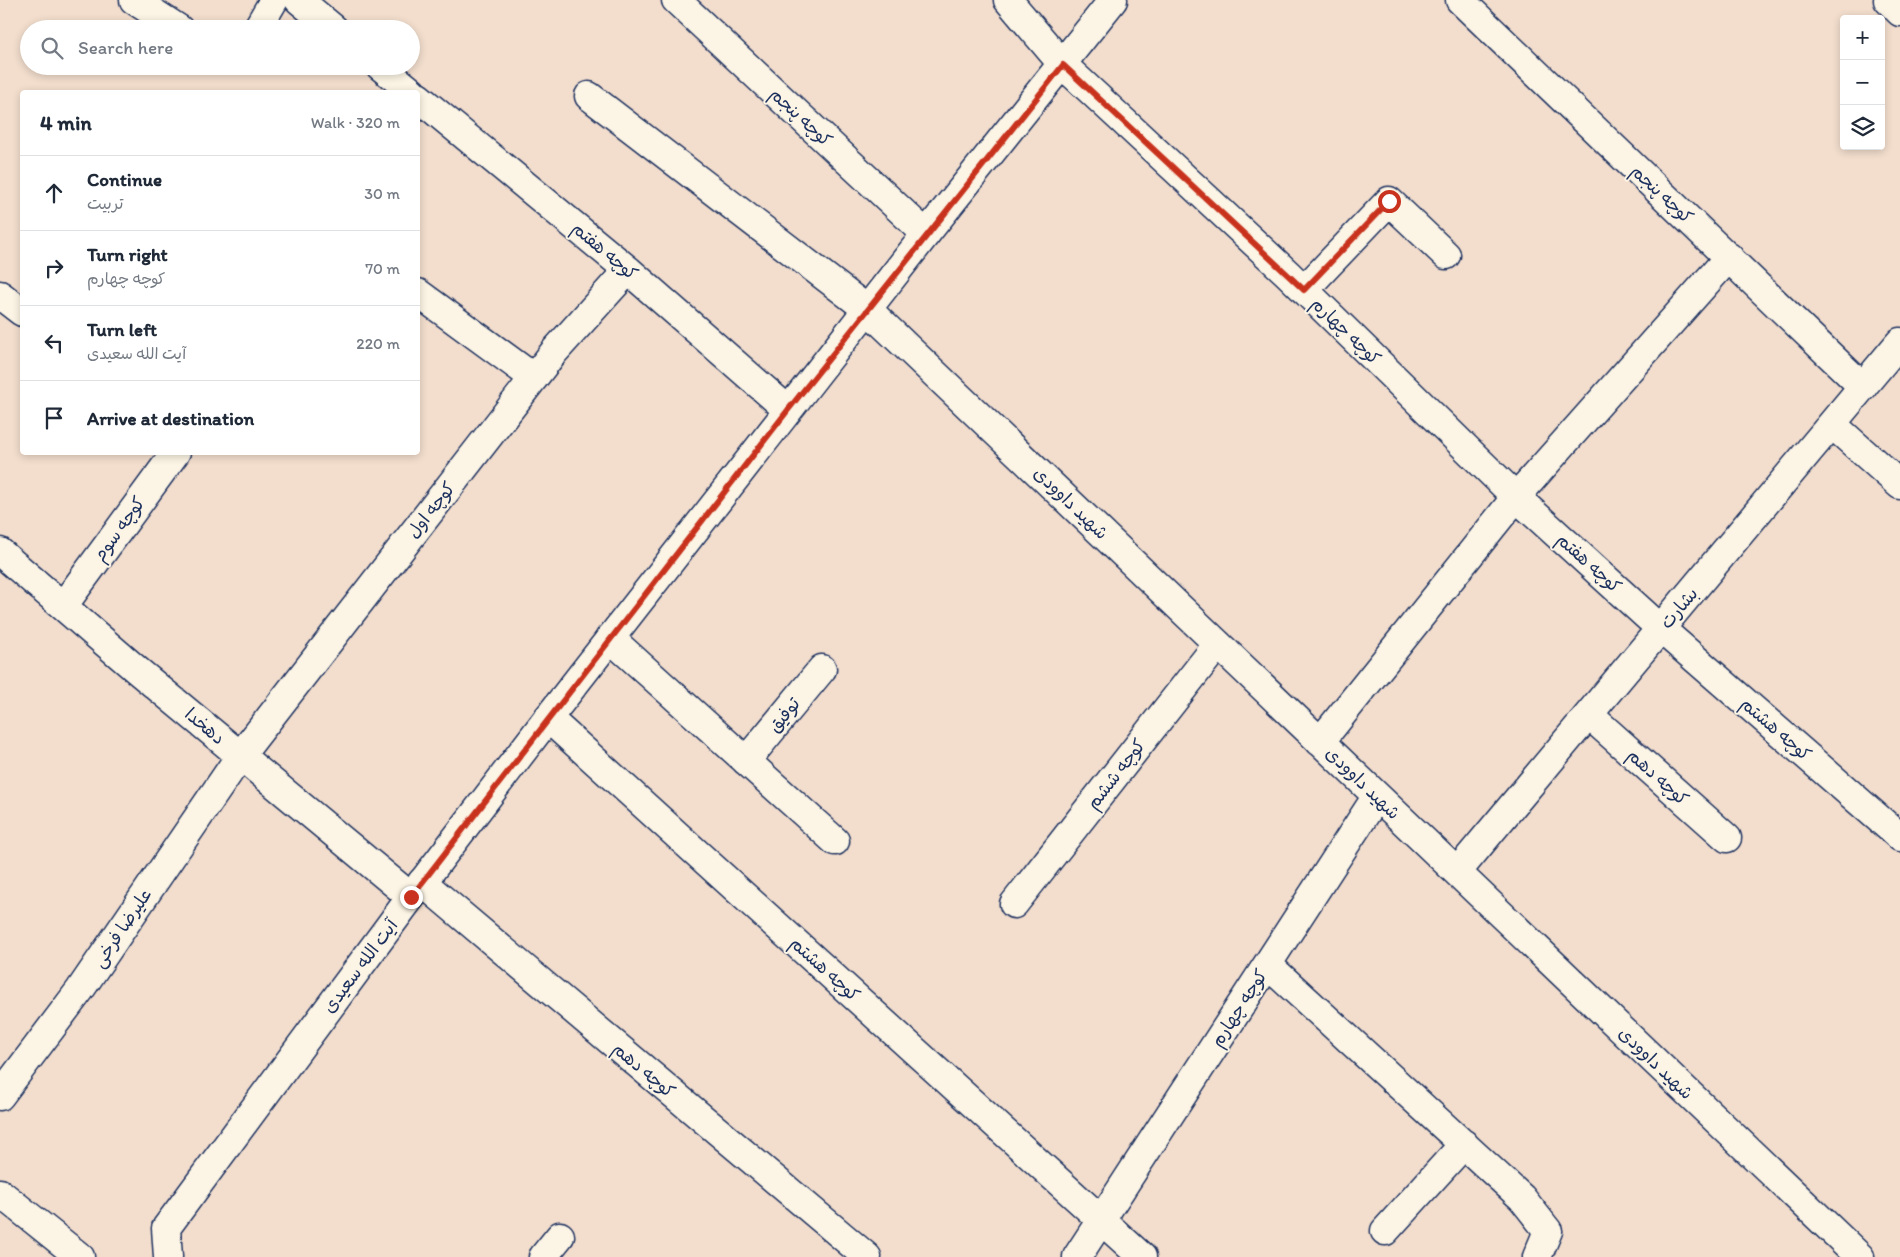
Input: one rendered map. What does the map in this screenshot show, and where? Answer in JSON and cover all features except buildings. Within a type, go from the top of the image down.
[{"type":"street","points":[[134,0],[165,20]]},
{"type":"street","points":[[262,20],[274,0]]},
{"type":"street","points":[[299,0],[323,20]]},
{"type":"street","name":"کوچه پنجم","points":[[676,0],[926,234]]},
{"type":"street","points":[[1008,0],[1063,65]]},
{"type":"street","name":"آیت الله سعیدی","points":[[168,1257],[166,1228],[417,890],[548,718],[788,410],[926,234],[1114,0]]},
{"type":"street","name":"کوچه پنجم","points":[[1460,0],[1863,387]]},
{"type":"street","points":[[1888,0],[1900,12]]},
{"type":"street","name":"کوچه چهارم","points":[[1063,65],[1304,290],[1516,497]]},
{"type":"street","points":[[391,75],[410,90]]},
{"type":"street","name":"شهید داوودی","points":[[589,96],[867,310],[1457,872],[1852,1255]]},
{"type":"street","name":"کوچه هفتم","points":[[420,99],[628,270],[788,410]]},
{"type":"street","points":[[1304,290],[1389,201],[1446,255]]},
{"type":"street","points":[[1320,742],[1516,497],[1729,257]]},
{"type":"street","name":"کوچه اول","points":[[240,756],[554,352],[628,270]]},
{"type":"street","points":[[420,294],[534,378]]},
{"type":"street","points":[[0,295],[20,310]]},
{"type":"street","name":"بشارت","points":[[1457,872],[1833,425],[1900,342]]},
{"type":"street","points":[[1833,425],[1900,485]]},
{"type":"street","name":"کوچه سوم","points":[[63,606],[174,455]]},
{"type":"street","name":"کوچه هفتم","points":[[1516,497],[1661,629]]},
{"type":"street","name":"دهخدا","points":[[0,552],[240,756],[417,890]]},
{"type":"street","name":"کوچه هشتم","points":[[1661,629],[1897,828]]},
{"type":"street","points":[[610,638],[835,841]]},
{"type":"street","name":"کوچه ششم","points":[[1014,904],[1218,644]]},
{"type":"street","name":"توفیق","points":[[746,761],[822,669]]},
{"type":"street","name":"کوچه دهم","points":[[1589,715],[1726,838]]},
{"type":"street","name":"کوچه هشتم","points":[[548,718],[1142,1257]]},
{"type":"street","name":"علیرضا فرخی","points":[[0,1096],[80,990],[240,756]]},
{"type":"street","name":"کوچه چهارم","points":[[1078,1257],[1377,796]]},
{"type":"street","name":"کوچه دهم","points":[[417,890],[867,1257]]},
{"type":"street","points":[[1268,965],[1522,1198],[1548,1231],[1537,1257]]},
{"type":"street","points":[[1385,1231],[1464,1144]]},
{"type":"street","points":[[0,1193],[80,1257]]},
{"type":"street","points":[[544,1257],[560,1236]]},
{"type":"route","points":[[411,897],[788,410],[926,234],[1063,65],[1304,290],[1389,201]]}]
